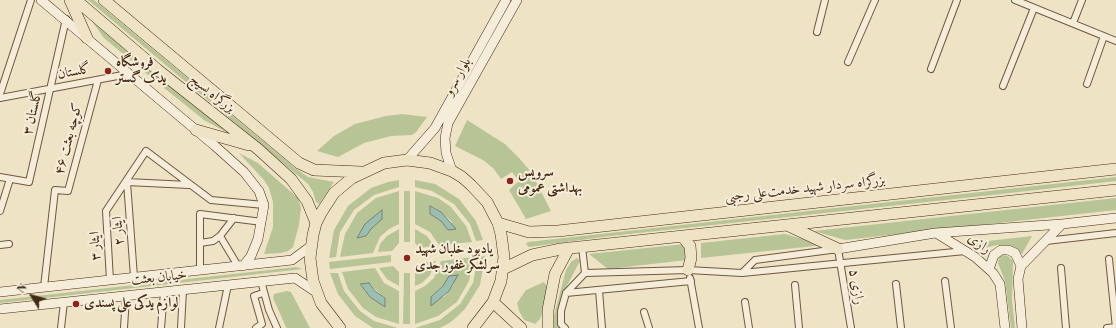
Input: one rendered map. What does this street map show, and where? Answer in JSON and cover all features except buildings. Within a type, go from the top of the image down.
[{"type":"highway","points":[[70,0],[87,38]]},
{"type":"highway","name":"بزرگراه بسیج","points":[[76,0],[158,70],[255,147],[299,188],[316,223]]},
{"type":"highway","name":"بزرگراه بسیج","points":[[104,0],[299,163],[314,170],[362,172]]},
{"type":"highway","points":[[196,130],[255,147]]},
{"type":"highway","points":[[340,328],[327,313],[316,292],[311,269],[311,246],[316,223],[334,193],[352,178],[384,163],[407,160],[430,163],[452,171],[480,193],[493,212],[498,223],[503,246],[503,269],[501,280],[493,302],[473,328]]},
{"type":"highway","name":"بزرگراه سردار شهید خدمت‌علی رجبی","points":[[498,223],[529,232],[558,231],[1116,169]]},
{"type":"highway","points":[[503,269],[532,255],[569,248],[1116,190]]},
{"type":"highway","points":[[787,224],[838,249]]},
{"type":"highway","points":[[683,236],[690,246],[691,258],[688,270]]},
{"type":"highway","points":[[548,328],[548,310],[555,274],[569,248]]},
{"type":"highway","points":[[493,302],[521,328]]},
{"type":"street","points":[[0,94],[31,0]]},
{"type":"street","points":[[41,0],[66,19],[128,74],[244,172],[259,191],[264,205],[262,222],[255,247],[241,266],[220,236]]},
{"type":"street","name":"بلوار سرو","points":[[407,160],[435,128],[506,0]]},
{"type":"street","name":"بلوار سرو","points":[[452,171],[445,146],[448,123],[517,0]]},
{"type":"street","points":[[817,32],[825,0]]},
{"type":"street","points":[[848,62],[875,0]]},
{"type":"street","points":[[931,69],[957,0]]},
{"type":"street","points":[[1015,0],[1116,40]]},
{"type":"street","points":[[1073,23],[1082,0]]},
{"type":"street","points":[[1003,86],[1034,8]]},
{"type":"street","name":"گلستان ۳","points":[[0,177],[29,182],[52,88],[66,19]]},
{"type":"street","points":[[1086,84],[1104,36]]},
{"type":"street","name":"گلستان","points":[[0,98],[128,74]]},
{"type":"street","name":"کوچه بعثت ۴۶","points":[[44,287],[55,190],[68,191],[98,80]]},
{"type":"street","points":[[126,182],[146,151],[189,185],[211,200],[264,205]]},
{"type":"street","points":[[0,211],[10,179]]},
{"type":"street","points":[[126,182],[189,185]]},
{"type":"street","name":"ایثار ۳","points":[[110,280],[106,211],[126,182]]},
{"type":"street","name":"ایثار ۲","points":[[126,182],[134,277]]},
{"type":"street","points":[[200,270],[200,214],[262,222]]},
{"type":"street","points":[[200,243],[213,241],[220,236],[234,218]]},
{"type":"street","points":[[742,273],[755,260],[838,249],[935,233],[1062,224],[1116,218]]},
{"type":"street","points":[[1022,328],[1018,279],[1021,266],[1062,224]]},
{"type":"street","name":"رازی","points":[[935,233],[966,251],[989,269],[1000,284],[1005,328]]},
{"type":"street","points":[[1044,242],[1116,233]]},
{"type":"street","points":[[0,245],[9,244]]},
{"type":"street","name":"خیابان بعثت","points":[[0,292],[292,260],[311,246]]},
{"type":"street","points":[[582,247],[585,273]]},
{"type":"street","name":"رازی ۵","points":[[838,249],[851,328]]},
{"type":"street","points":[[989,269],[994,254],[1001,250],[1008,250],[1015,253],[1021,266]]},
{"type":"street","points":[[564,328],[561,324],[561,311],[566,294],[585,273],[688,270],[742,273],[966,251]]},
{"type":"street","points":[[1107,328],[1116,327],[1109,259]]},
{"type":"street","points":[[1061,268],[1066,328]]},
{"type":"street","points":[[688,270],[700,328]]},
{"type":"street","name":"خیابان بعثت","points":[[0,309],[294,278],[316,292]]},
{"type":"street","points":[[262,281],[263,293],[277,328]]},
{"type":"street","points":[[566,294],[691,281]]},
{"type":"street","points":[[945,281],[951,328]]},
{"type":"street","points":[[795,284],[799,328]]},
{"type":"street","points":[[896,284],[901,328]]},
{"type":"street","points":[[219,328],[228,285]]},
{"type":"street","points":[[181,328],[183,290]]},
{"type":"street","points":[[599,290],[602,328]]},
{"type":"street","points":[[161,328],[164,292]]},
{"type":"street","points":[[256,328],[262,324],[254,296],[263,293]]},
{"type":"street","points":[[124,328],[126,296]]},
{"type":"street","points":[[61,328],[64,302]]},
{"type":"street","points":[[745,302],[749,328]]},
{"type":"street","points":[[644,312],[649,328]]},
{"type":"green space","points":[[88,0],[94,0],[295,168],[308,177],[334,182],[319,204],[316,202],[313,192],[308,184]]},
{"type":"green space","points":[[89,17],[228,133],[204,120],[153,79],[104,38]]},
{"type":"green space","points":[[402,114],[427,117],[417,131],[412,135],[391,136],[364,143],[338,157],[317,151],[334,136],[355,124],[386,116]]},
{"type":"green space","points":[[467,120],[505,144],[519,158],[531,172],[551,211],[526,219],[509,190],[519,181],[512,172],[501,179],[493,168],[483,160],[455,146]]},
{"type":"green space","points":[[239,153],[258,163],[298,198],[301,208],[299,225],[293,247],[288,251],[264,254],[273,227],[273,202],[269,188],[264,180]]},
{"type":"green space","points":[[1116,177],[1116,181],[611,236],[529,247],[526,244],[528,242]]},
{"type":"green space","points":[[399,180],[399,187],[374,195],[354,210],[340,232],[336,257],[329,258],[334,230],[348,206],[371,188]]},
{"type":"green space","points":[[415,180],[435,184],[459,199],[476,221],[483,240],[476,241],[470,224],[454,204],[432,191],[415,187]]},
{"type":"green space","points":[[399,191],[399,224],[389,229],[380,237],[373,253],[340,257],[345,234],[357,213],[376,198]]},
{"type":"green space","points":[[404,191],[410,191],[410,242],[404,242]]},
{"type":"green space","points":[[415,191],[438,198],[451,207],[466,226],[472,242],[439,245],[430,232],[415,224]],"holes":[[[433,207],[452,222],[448,230],[441,221],[430,214]]]},
{"type":"green space","points":[[1116,198],[1116,210],[845,240],[814,231]]},
{"type":"green space","points":[[399,229],[399,243],[392,251],[378,252],[380,244],[387,236]]},
{"type":"green space","points":[[415,229],[427,236],[434,246],[420,248],[415,243]]},
{"type":"green space","points":[[785,234],[824,245],[701,258],[701,243]]},
{"type":"green space","points":[[1032,236],[1022,254],[1009,245],[997,245],[988,247],[986,257],[971,243]]},
{"type":"green space","points":[[685,244],[687,260],[608,269],[589,254]]},
{"type":"green space","points":[[391,255],[391,262],[330,269],[329,262]]},
{"type":"green space","points":[[1002,255],[1008,256],[1013,261],[1012,300],[1015,328],[1011,328],[1005,281],[998,263],[999,257]]},
{"type":"green space","points":[[485,256],[480,285],[465,309],[451,322],[440,328],[415,328],[440,320],[460,304],[473,283],[478,257]]},
{"type":"green space","points":[[474,257],[469,281],[457,302],[438,316],[415,324],[415,291],[425,286],[434,278],[441,261]],"holes":[[[449,277],[454,284],[444,297],[431,297],[443,286]]]},
{"type":"green space","points":[[577,258],[580,261],[562,295],[557,315],[560,328],[552,328],[566,270],[571,262]]},
{"type":"green space","points":[[436,261],[430,275],[422,283],[415,286],[415,272],[422,263]]},
{"type":"green space","points":[[393,266],[399,272],[399,286],[387,279],[379,268]]},
{"type":"green space","points":[[296,267],[303,269],[0,303],[0,300]]},
{"type":"green space","points":[[375,268],[384,283],[399,291],[399,324],[376,317],[363,308],[348,289],[342,272]],"holes":[[[368,283],[385,298],[385,307],[370,297],[360,285]]]},
{"type":"green space","points":[[330,273],[338,273],[344,291],[360,311],[374,321],[398,328],[373,328],[355,316],[338,294]]},
{"type":"green space","points":[[404,273],[410,273],[410,324],[403,324]]},
{"type":"green space","points":[[544,282],[548,288],[547,302],[540,319],[535,324],[524,320],[517,303],[526,290]]},
{"type":"green space","points":[[287,291],[291,292],[310,328],[286,327],[273,298],[274,294]]},
{"type":"water","points":[[430,206],[441,212],[456,229],[448,230],[441,221],[430,214]]},
{"type":"water","points":[[382,210],[382,219],[366,236],[357,238],[365,224]]},
{"type":"water","points":[[458,275],[449,291],[431,306],[431,297],[443,286],[449,276]]},
{"type":"water","points":[[369,283],[375,291],[385,298],[385,307],[370,297],[360,284]]},
{"type":"place","name":"فروشگاه یدک گستر","points":[[108,71]]},
{"type":"place","name":"سرویس بهداشتی عمومی","points":[[510,181]]},
{"type":"place","name":"یادبود خلبان شهید سرلشکر غفور جدی","points":[[407,258]]},
{"type":"place","name":"لوازم یدکی علی پسندی","points":[[76,304]]}]
